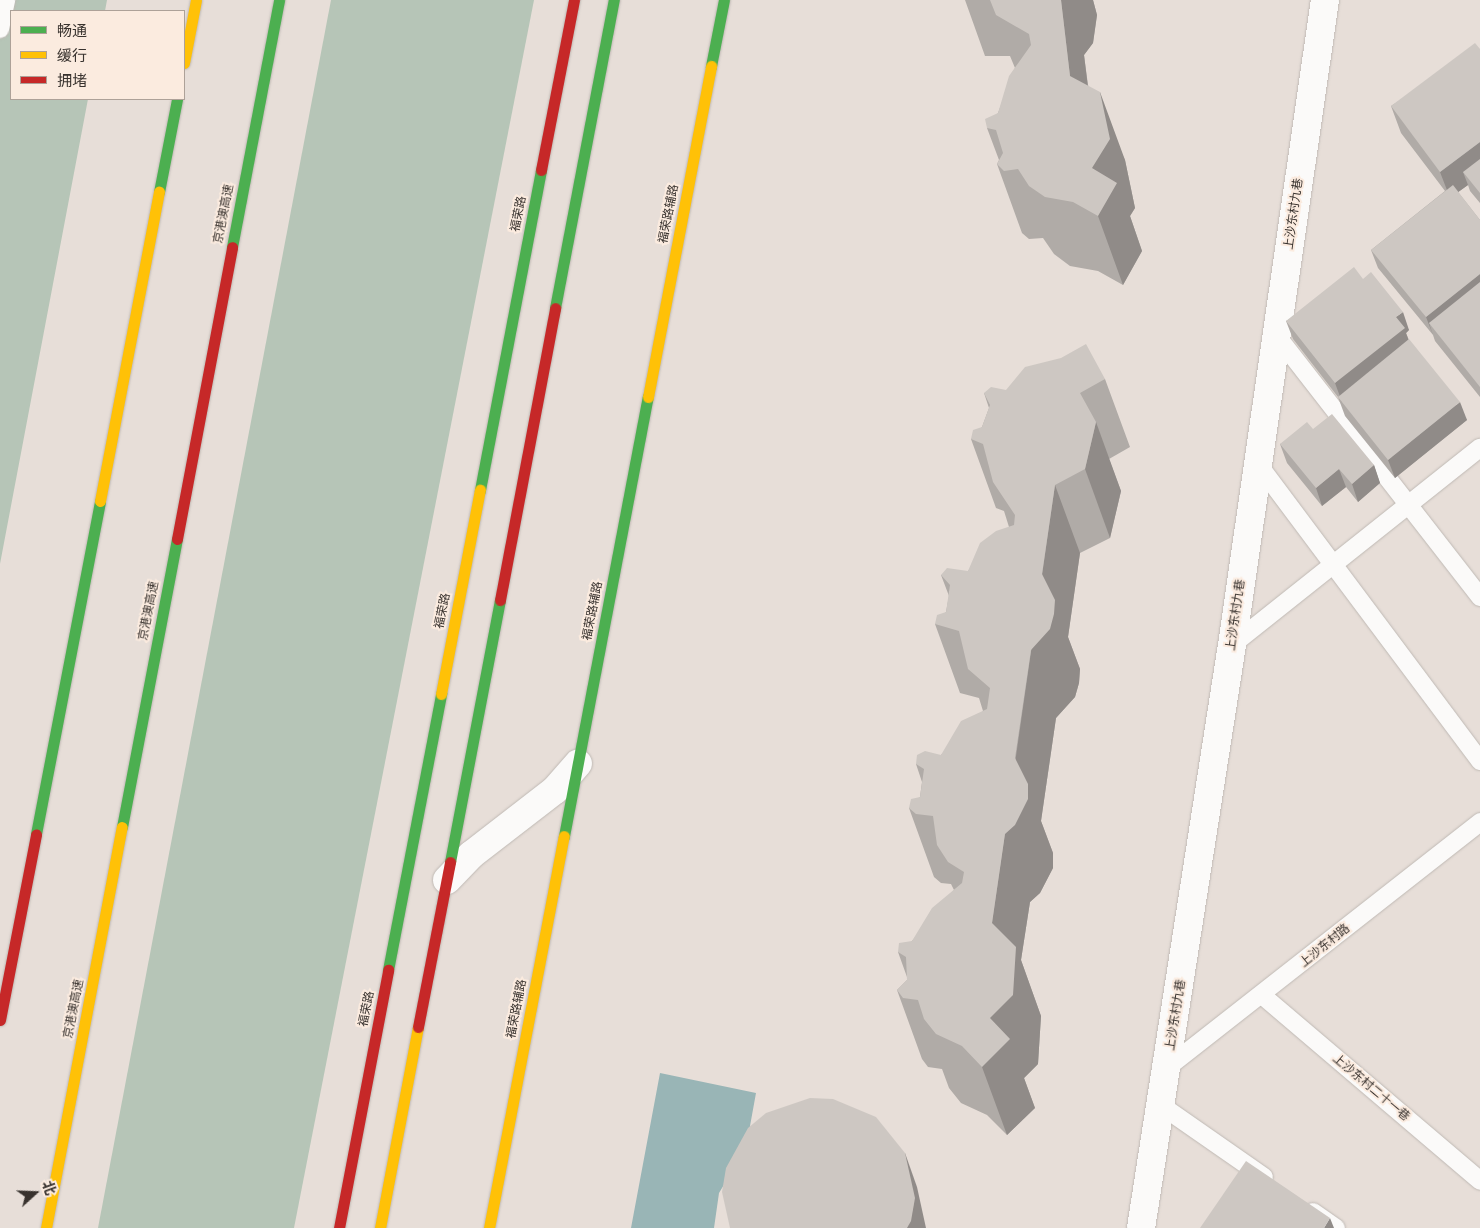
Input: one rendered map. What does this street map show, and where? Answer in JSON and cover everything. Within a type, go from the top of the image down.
[{"type":"main road","points":[[185,58],[196,0]]},
{"type":"main road","name":"京港澳高速","points":[[46,1228],[279,0]]},
{"type":"main road","name":"福荣路","points":[[340,1228],[574,0]]},
{"type":"main road","points":[[380,1228],[614,0]]},
{"type":"main road","name":"福荣路辅路","points":[[489,1228],[724,0]]},
{"type":"main road","points":[[0,1020],[177,100]]},
{"type":"street","name":"上沙东村九巷","points":[[1141,1228],[1162,1106],[1232,645],[1324,0]]},
{"type":"street","points":[[446,880],[471,855],[554,790],[578,764]]},
{"type":"lane","points":[[0,29],[6,0]]},
{"type":"lane","points":[[1277,336],[1480,597]]},
{"type":"lane","points":[[1232,645],[1480,448]]},
{"type":"lane","points":[[1258,464],[1480,761]]},
{"type":"lane","name":"上沙东村路","points":[[1168,1067],[1263,996],[1480,822]]},
{"type":"lane","name":"上沙东村二十一巷","points":[[1263,996],[1480,1181]]},
{"type":"lane","points":[[1162,1106],[1280,1189]]},
{"type":"lane","points":[[1296,1200],[1336,1228]]},
{"type":"green space","points":[[0,0],[107,0],[105,10],[10,10],[10,100],[88,100],[0,564]]},
{"type":"green space","points":[[331,0],[534,0],[294,1228],[98,1228]]},
{"type":"water","points":[[660,1073],[756,1093],[746,1148],[719,1193],[714,1228],[631,1228]]},
{"type":"building","points":[[990,0],[1061,0],[1070,76],[1100,92],[1110,139],[1092,168],[1117,183],[1098,216],[1073,202],[1045,197],[1029,186],[1018,169],[1004,171],[997,164],[1003,153],[996,130],[987,128],[985,119],[998,113],[1009,76],[1031,45],[1029,34],[996,15]]},
{"type":"building","points":[[1475,43],[1480,49],[1480,142],[1440,172],[1391,106]]},
{"type":"building","points":[[1480,159],[1480,193],[1463,172]]},
{"type":"building","points":[[1453,185],[1480,220],[1480,274],[1426,317],[1371,250]]},
{"type":"building","points":[[1354,267],[1363,279],[1371,272],[1403,312],[1396,317],[1405,328],[1335,383],[1286,321]]},
{"type":"building","points":[[1480,282],[1480,387],[1429,323]]},
{"type":"building","points":[[1409,339],[1460,402],[1388,460],[1338,397]]},
{"type":"building","points":[[1086,344],[1105,379],[1080,393],[1096,422],[1085,469],[1055,485],[1042,574],[1055,600],[1054,614],[1050,629],[1031,650],[1015,758],[1028,784],[1028,799],[1015,825],[1005,834],[992,923],[1016,947],[1013,995],[990,1018],[1010,1039],[982,1067],[962,1046],[936,1034],[924,1019],[918,1000],[903,998],[897,990],[907,980],[906,957],[898,952],[899,943],[912,941],[932,908],[962,883],[964,872],[948,862],[937,845],[933,816],[916,814],[909,808],[911,799],[920,797],[924,769],[916,764],[917,755],[925,751],[941,755],[961,721],[987,709],[990,688],[968,669],[959,631],[935,624],[937,615],[946,612],[950,585],[941,575],[947,568],[968,571],[980,543],[996,531],[1014,525],[1015,515],[993,482],[983,444],[971,439],[973,430],[982,427],[990,405],[984,393],[991,387],[1006,390],[1025,367],[1061,358]]},
{"type":"building","points":[[1332,414],[1374,465],[1352,484],[1339,469],[1316,488],[1280,444],[1307,422],[1313,429]]},
{"type":"building","points":[[810,1098],[833,1099],[876,1117],[905,1153],[915,1198],[911,1221],[907,1228],[730,1228],[722,1192],[726,1168],[748,1128],[766,1113]]},
{"type":"building","points":[[1246,1161],[1330,1218],[1324,1228],[1200,1228]]},
{"type":"traffic: fast","points":[[232,247],[279,0]]},
{"type":"traffic: fast","points":[[555,308],[614,0]]},
{"type":"traffic: fast","points":[[711,66],[724,0]]},
{"type":"traffic: fast","points":[[159,192],[177,100]]},
{"type":"traffic: fast","points":[[480,490],[541,170]]},
{"type":"traffic: fast","points":[[564,836],[648,397]]},
{"type":"traffic: fast","points":[[36,834],[100,501]]},
{"type":"traffic: fast","points":[[122,827],[177,539]]},
{"type":"traffic: fast","points":[[450,862],[500,600]]},
{"type":"traffic: fast","points":[[388,970],[441,694]]},
{"type":"traffic: slow","points":[[185,58],[196,0]]},
{"type":"traffic: slow","points":[[648,397],[711,66]]},
{"type":"traffic: slow","points":[[100,501],[159,192]]},
{"type":"traffic: slow","points":[[441,694],[480,490]]},
{"type":"traffic: slow","points":[[46,1228],[122,827]]},
{"type":"traffic: slow","points":[[489,1228],[564,836]]},
{"type":"traffic: slow","points":[[380,1228],[418,1027]]},
{"type":"traffic: jam","points":[[541,170],[574,0]]},
{"type":"traffic: jam","points":[[177,539],[232,247]]},
{"type":"traffic: jam","points":[[500,600],[555,308]]},
{"type":"traffic: jam","points":[[0,1020],[36,834]]},
{"type":"traffic: jam","points":[[418,1027],[450,862]]},
{"type":"traffic: jam","points":[[339,1228],[388,970]]}]
